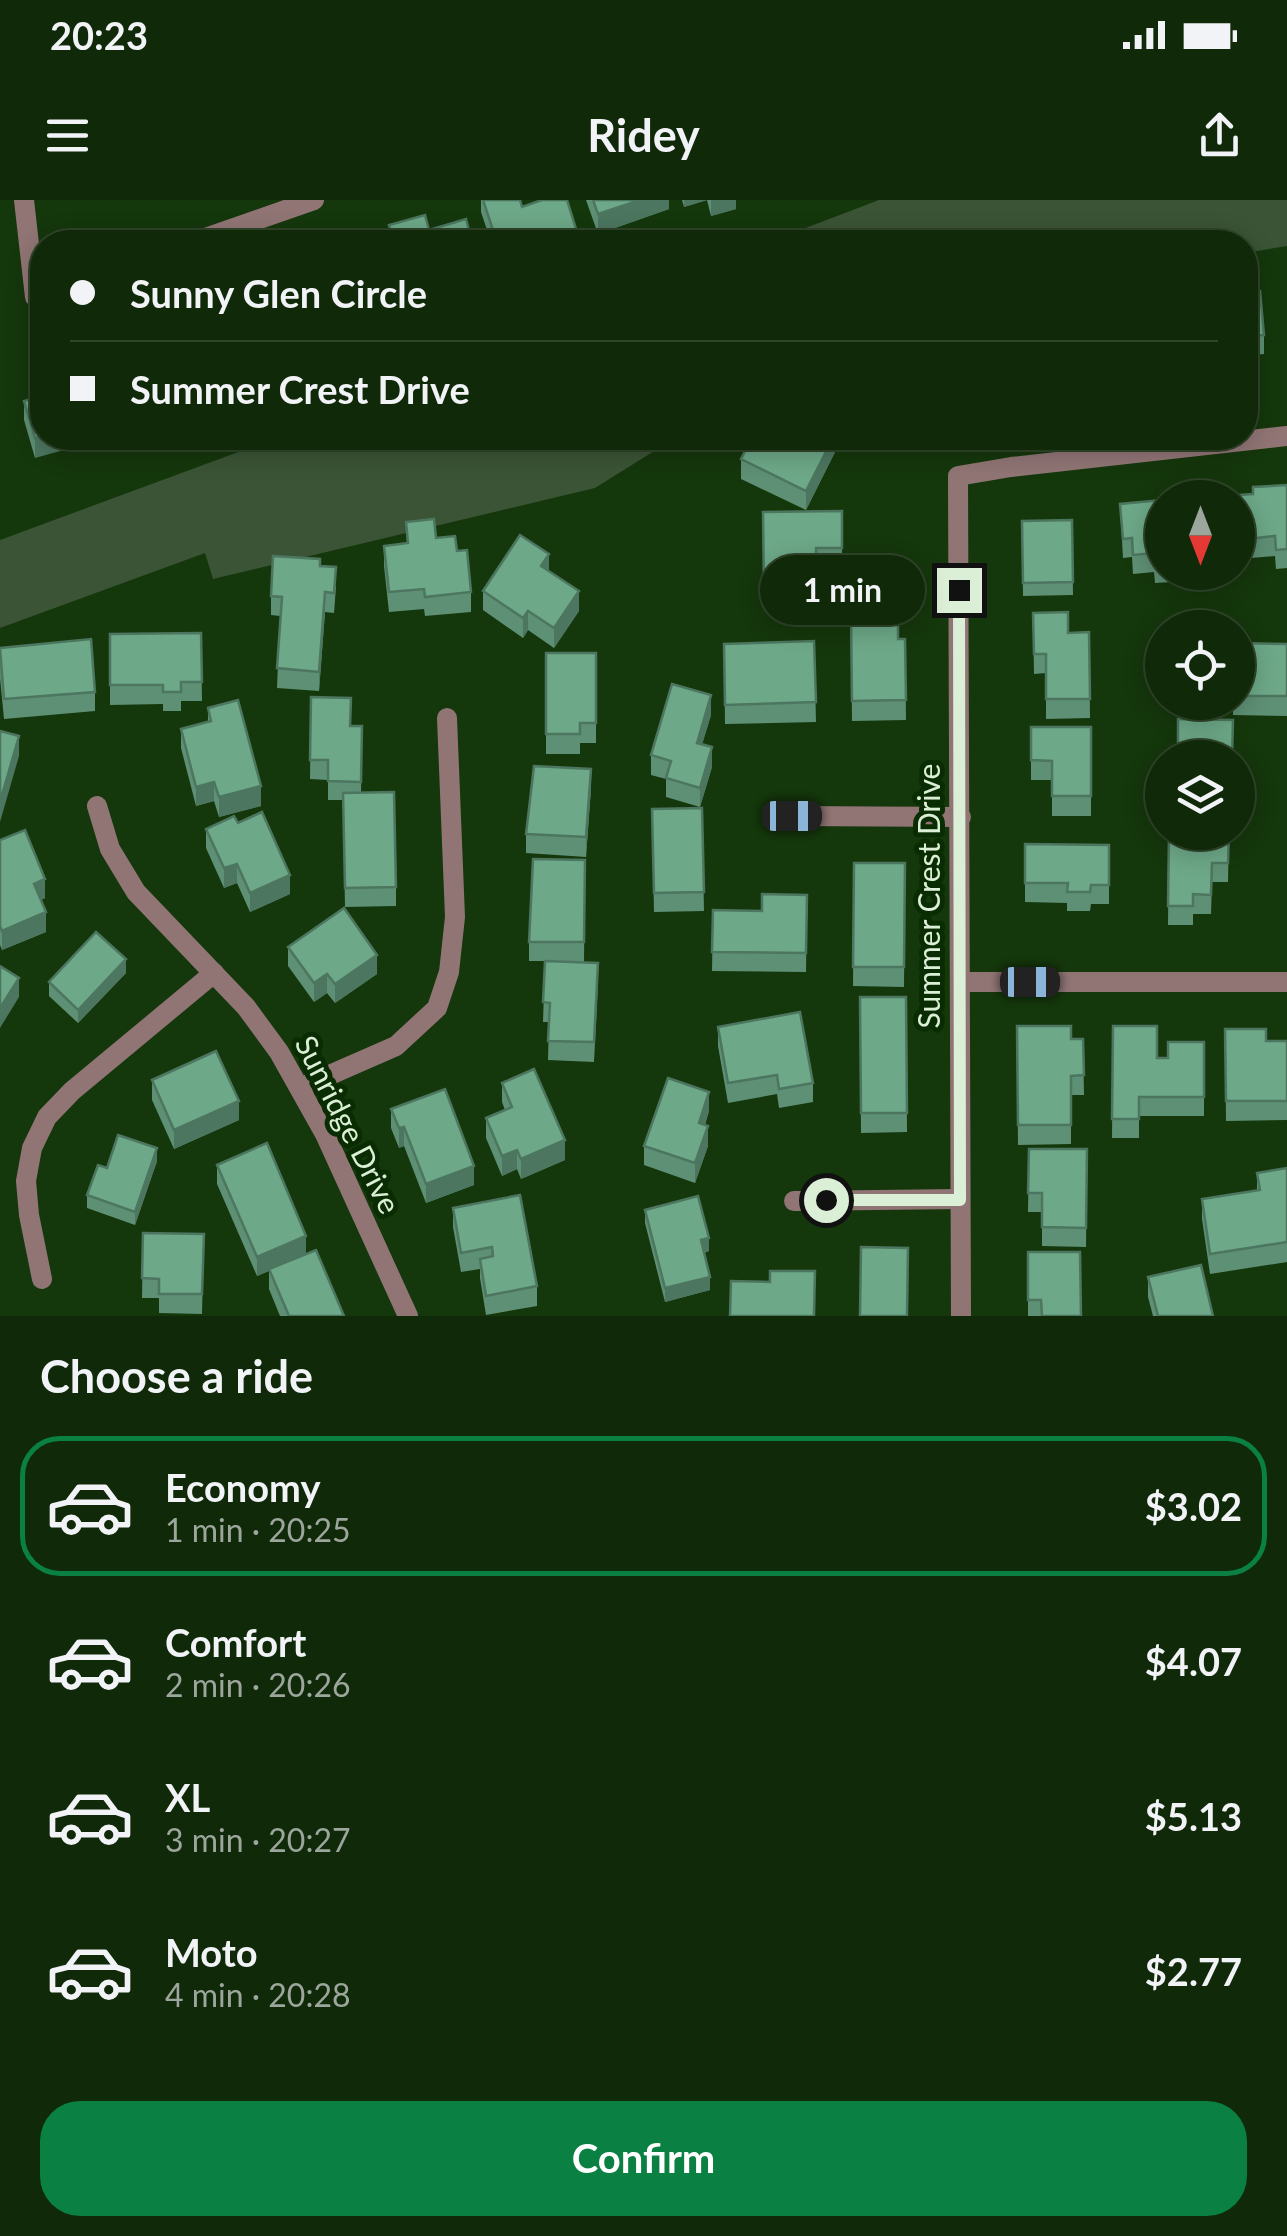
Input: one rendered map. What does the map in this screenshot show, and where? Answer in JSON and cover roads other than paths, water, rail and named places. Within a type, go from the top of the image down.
[{"type":"street","points":[[24,200],[30,238]]},
{"type":"street","points":[[228,230],[314,200]]},
{"type":"street","name":"Summer Crest Drive","points":[[1258,440],[1287,436]]},
{"type":"street","name":"Summer Crest Drive","points":[[961,1316],[958,476],[1172,450]]},
{"type":"street","points":[[300,1088],[396,1046],[437,1008],[449,972],[455,917],[448,718]]},
{"type":"street","name":"Sunridge Drive","points":[[97,806],[110,850],[136,892],[246,1006],[279,1052],[300,1088],[408,1316]]},
{"type":"street","points":[[792,816],[961,817]]},
{"type":"street","points":[[42,1279],[26,1181],[32,1148],[48,1116],[72,1091],[214,974]]},
{"type":"street","points":[[960,982],[1287,982]]},
{"type":"street","points":[[794,1201],[960,1200]]}]
